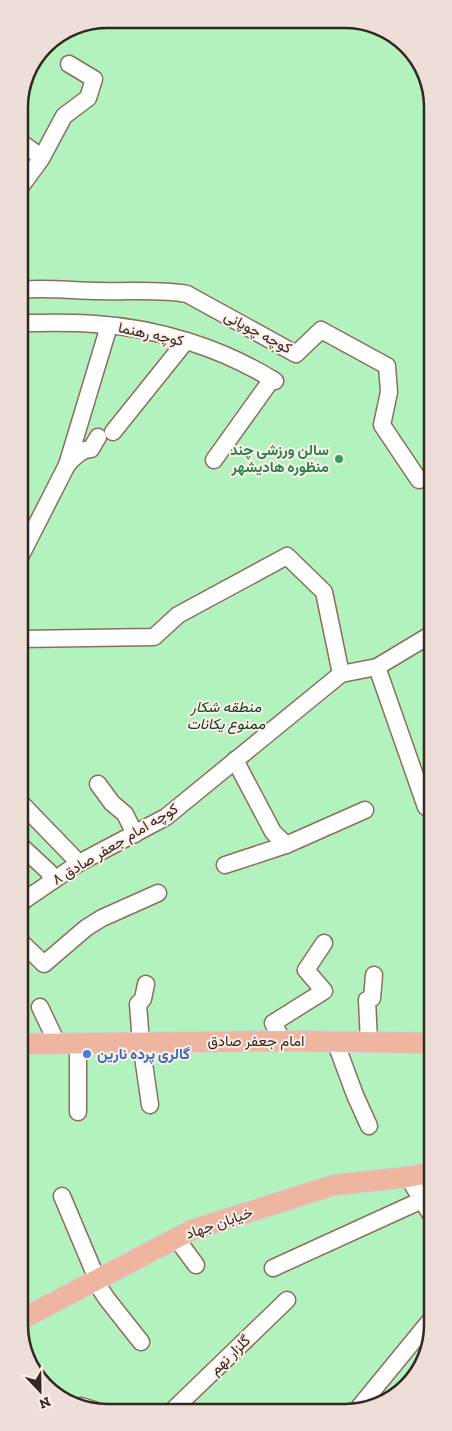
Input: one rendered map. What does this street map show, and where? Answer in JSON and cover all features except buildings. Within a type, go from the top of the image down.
[{"type":"main road","name":"امام جعفر صادق","points":[[28,1044],[283,1041],[424,1043]]},
{"type":"main road","name":"خیابان جهاد","points":[[28,1316],[192,1230],[334,1185],[424,1174]]},
{"type":"street","points":[[28,176],[42,157],[64,116],[88,98],[94,79],[69,64]]},
{"type":"street","points":[[28,147],[42,157]]},
{"type":"street","name":"کوچه چوپانی","points":[[28,289],[170,291],[187,294],[296,354],[321,330],[387,366],[389,392],[382,425],[419,480]]},
{"type":"street","name":"کوچه رهنما","points":[[28,323],[96,324],[147,330],[206,347],[273,380],[214,460]]},
{"type":"street","points":[[28,543],[67,465],[109,326]]},
{"type":"street","points":[[67,465],[75,456],[87,449],[92,449],[106,435],[186,341]]},
{"type":"street","points":[[28,639],[154,637],[178,614],[287,556],[324,592],[341,674]]},
{"type":"street","name":"کوچه امام جعفر صادق ۸","points":[[28,898],[80,863],[166,817],[341,674],[377,667],[424,639]]},
{"type":"street","points":[[377,667],[424,801]]},
{"type":"street","points":[[235,760],[273,832],[286,845]]},
{"type":"street","points":[[98,784],[112,803],[125,814],[135,834]]},
{"type":"street","points":[[28,810],[80,863]]},
{"type":"street","points":[[225,865],[286,845],[365,810]]},
{"type":"street","points":[[28,852],[49,872],[52,881]]},
{"type":"street","points":[[28,949],[44,964],[86,928],[102,918],[158,893]]},
{"type":"street","points":[[283,1041],[273,1023],[324,991],[306,970],[324,943]]},
{"type":"street","points":[[369,1042],[368,1000],[372,998],[374,975]]},
{"type":"street","points":[[146,984],[143,999],[138,1004],[141,1042],[150,1104]]},
{"type":"street","points":[[40,1007],[57,1044]]},
{"type":"street","points":[[335,1041],[369,1126]]},
{"type":"street","points":[[78,1043],[78,1112]]},
{"type":"street","points":[[408,1177],[424,1203]]},
{"type":"street","points":[[62,1196],[94,1272],[95,1281],[106,1299],[141,1342]]},
{"type":"street","points":[[273,1268],[422,1200]]},
{"type":"street","points":[[176,1238],[196,1265]]},
{"type":"street","name":"گلزار نهم","points":[[178,1404],[287,1300]]},
{"type":"street","points":[[366,1400],[424,1328]]},
{"type":"green space","name":"منطقه شکار ممنوع یکانات","points":[[107,28],[361,29],[380,36],[401,51],[414,67],[423,91],[424,1329],[422,1345],[405,1376],[385,1393],[361,1402],[345,1404],[107,1404],[91,1402],[65,1391],[65,1366],[40,1366],[29,1340],[28,102],[30,86],[41,63],[63,41],[91,29]]},
{"type":"place","name":"سالن ورزشی چند منظوره هادیشهر","points":[[339,459]]},
{"type":"place","name":"گالری پرده نارین","points":[[87,1054]]}]
